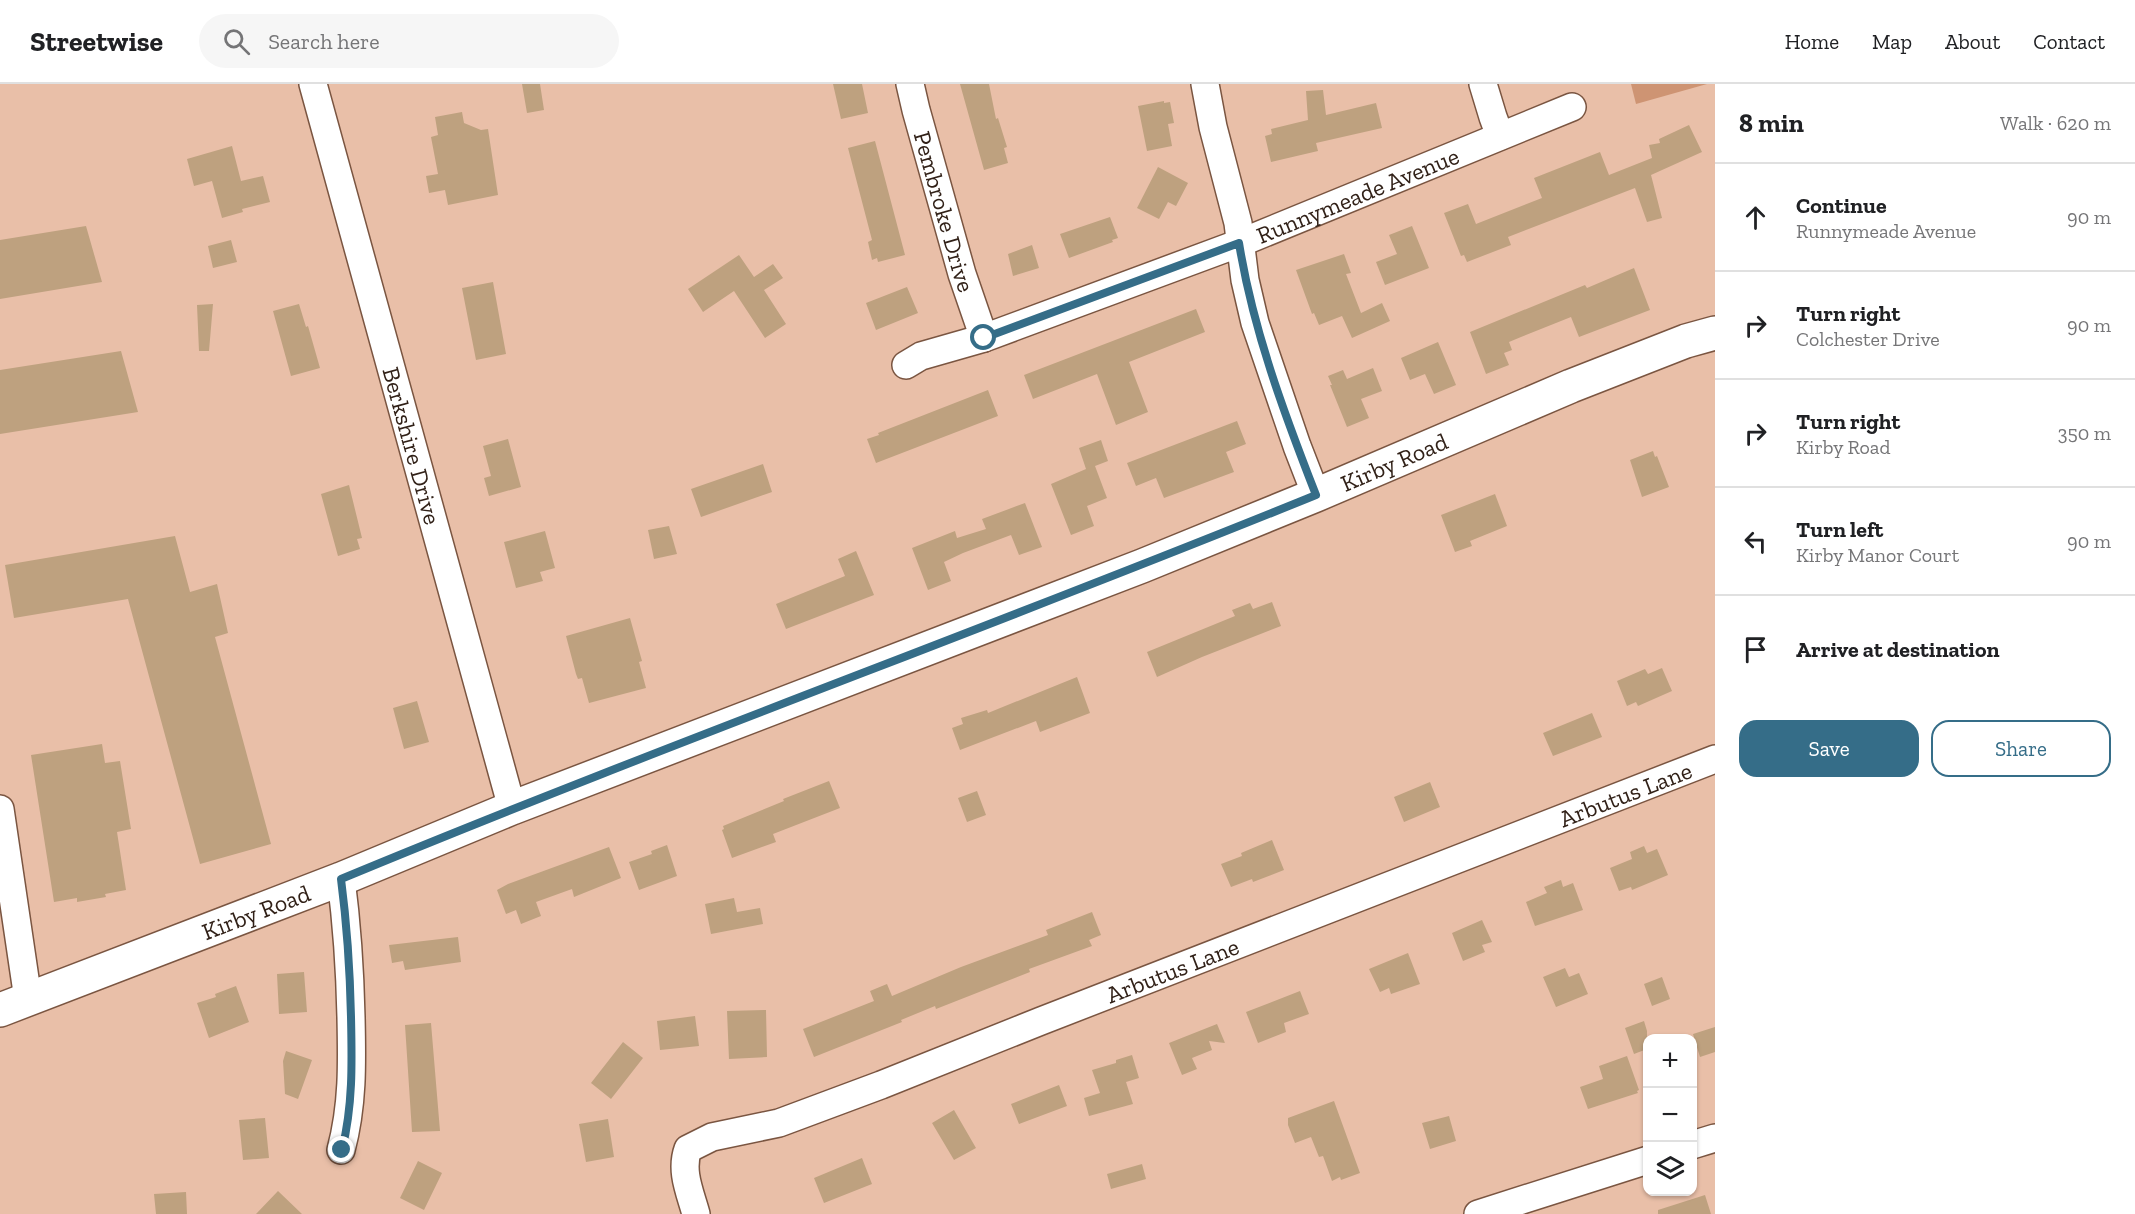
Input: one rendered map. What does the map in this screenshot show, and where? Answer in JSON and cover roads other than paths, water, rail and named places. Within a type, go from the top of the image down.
[{"type":"main road","name":"Kirby Road","points":[[14,1004],[341,879],[512,808],[1120,575],[1316,495],[1571,386],[1686,341],[1715,333]]},
{"type":"street","name":"Berkshire Drive","points":[[313,84],[512,808]]},
{"type":"street","name":"Pembroke Drive","points":[[910,84],[962,274],[984,338]]},
{"type":"street","points":[[1205,84],[1213,127],[1238,223],[1239,243],[1255,323],[1316,495]]},
{"type":"street","points":[[1484,84],[1500,136]]},
{"type":"street","name":"Runnymeade Avenue","points":[[906,366],[921,356],[984,338],[1239,243],[1572,107]]},
{"type":"street","name":"Arbutus Lane","points":[[696,1214],[683,1161],[688,1149],[712,1137],[779,1123],[871,1089],[1715,759]]},
{"type":"street","points":[[0,809],[14,1004]]},
{"type":"street","points":[[341,879],[349,956],[352,1060],[351,1106],[342,1150]]},
{"type":"street","points":[[1697,1143],[1715,1138]]},
{"type":"street","points":[[1478,1214],[1643,1161]]}]
